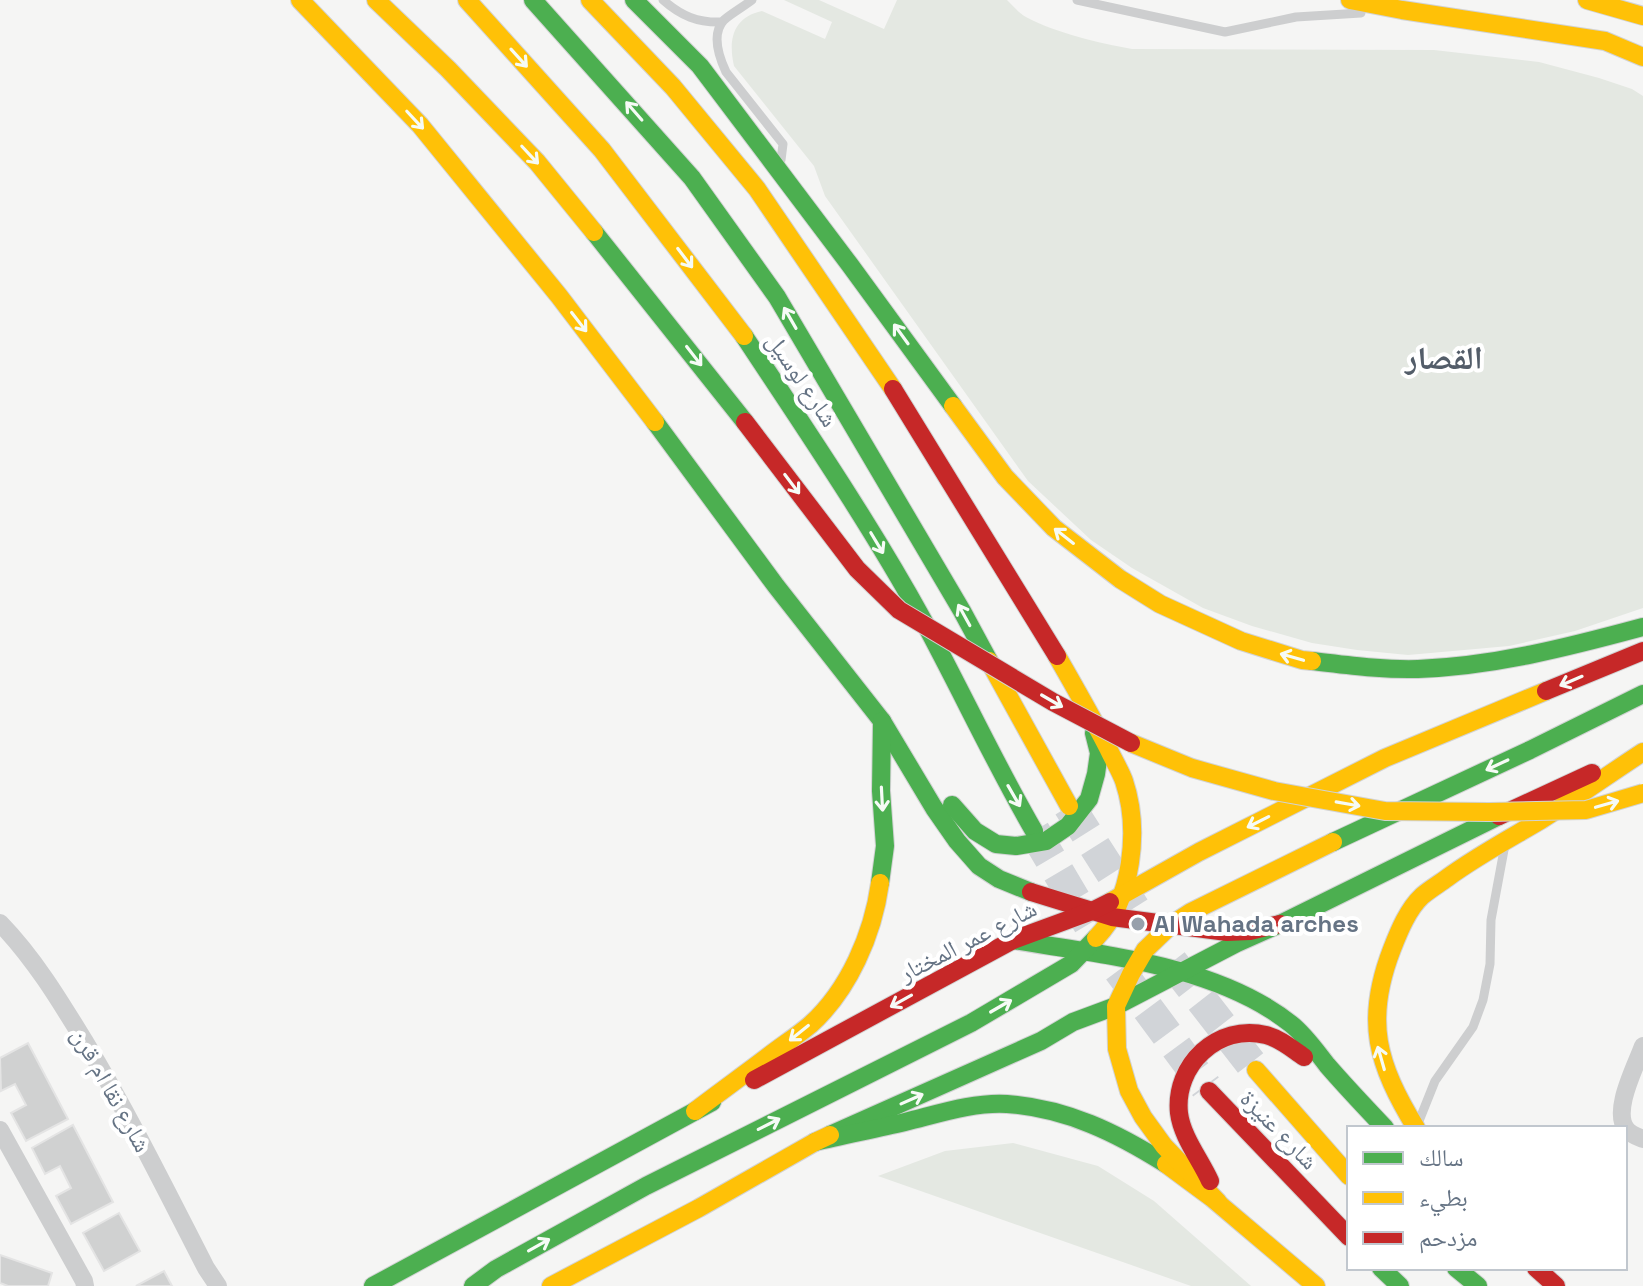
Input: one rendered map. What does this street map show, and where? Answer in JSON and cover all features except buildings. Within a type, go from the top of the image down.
[{"type":"main road","points":[[300,0],[420,125],[559,296],[690,467],[776,586],[882,721],[934,808],[979,866],[999,879],[1044,897],[1112,917],[1227,932],[1250,931],[1280,924]]},
{"type":"main road","points":[[376,0],[448,69],[537,162],[661,314],[857,569],[899,610],[1104,730],[1192,768],[1274,791],[1385,811],[1489,812],[1586,810],[1643,793]]},
{"type":"main road","name":"شارع لوسيل","points":[[467,0],[602,150],[742,333],[848,493],[916,607],[1034,831]]},
{"type":"main road","name":"شارع لوسيل","points":[[533,0],[692,178],[777,297],[962,611],[1069,806]]},
{"type":"main road","points":[[473,1286],[496,1269],[646,1186],[971,1023],[1071,964],[1103,931],[1112,917],[1123,896],[1130,861],[1132,816],[1124,780],[1047,637],[901,402],[757,189],[673,87],[590,0]]},
{"type":"main road","points":[[634,0],[700,66],[1005,477],[1054,528],[1120,579],[1160,604],[1241,641],[1302,660],[1369,668],[1417,669],[1502,661],[1593,642],[1643,627]]},
{"type":"main road","points":[[1350,0],[1605,41],[1643,57]]},
{"type":"main road","points":[[1587,0],[1643,16]]},
{"type":"main road","name":"شارع عمر المختار","points":[[373,1286],[1013,940],[1092,911],[1123,896],[1199,852],[1385,758],[1643,651]]},
{"type":"main road","points":[[1316,1286],[1218,1202],[1164,1146],[1143,1117],[1129,1091],[1117,1049],[1116,1006],[1138,961],[1171,925],[1191,912],[1643,694]]},
{"type":"main road","points":[[907,761],[975,831],[996,844],[1016,846],[1046,841],[1068,826],[1089,799],[1099,753],[1087,708]]},
{"type":"main road","points":[[695,1111],[809,1026],[826,1008],[861,951],[875,909],[885,846],[881,791],[882,721]]},
{"type":"main road","points":[[1415,1126],[1386,1075],[1376,1041],[1379,987],[1388,958],[1409,912],[1423,896],[1465,864],[1543,818],[1643,751]]},
{"type":"main road","points":[[551,1286],[815,1142],[1041,1041],[1073,1022],[1116,1006],[1237,943],[1502,814],[1643,751]]},
{"type":"main road","points":[[1013,940],[1138,961],[1238,992],[1269,1008],[1294,1026],[1383,1126]]},
{"type":"main road","points":[[1218,1202],[1206,1170],[1179,1118],[1178,1096],[1192,1059],[1205,1047],[1233,1035],[1261,1034],[1276,1038],[1346,1087]]},
{"type":"main road","name":"شارع عنيزة","points":[[1256,1070],[1347,1174]]},
{"type":"main road","name":"شارع عنيزة","points":[[1209,1091],[1347,1235]]},
{"type":"main road","points":[[815,1142],[952,1110],[1005,1104],[1035,1107],[1060,1112],[1108,1130],[1140,1148],[1218,1202]]},
{"type":"main road","points":[[1383,1270],[1400,1286]]},
{"type":"main road","points":[[1458,1270],[1478,1286]]},
{"type":"main road","points":[[1538,1270],[1556,1286]]},
{"type":"street","name":"شارع نقا ام قرن","points":[[0,923],[66,1010],[102,1071],[216,1286]]},
{"type":"street","points":[[1625,1126],[1620,1117],[1623,1101],[1643,1046]]},
{"type":"street","points":[[0,1130],[85,1286]]},
{"type":"lane","points":[[663,0],[690,19],[722,22]]},
{"type":"lane","points":[[752,0],[722,22],[717,45],[726,72],[783,144],[780,172]]},
{"type":"lane","points":[[1077,0],[1225,32],[1296,17],[1402,10]]},
{"type":"lane","points":[[1417,1126],[1435,1081],[1473,1027],[1483,1000],[1490,964],[1491,920],[1506,840]]},
{"type":"shaded area","points":[[784,0],[819,0],[884,29],[897,0],[1007,0],[1023,15],[1038,23],[1132,49],[1434,50],[1539,62],[1599,78],[1643,96],[1643,608],[1575,631],[1509,646],[1408,655],[1357,650],[1312,643],[1203,608],[1132,568],[1091,540],[1028,481],[825,196],[814,166],[734,66],[732,47],[735,31],[745,18],[762,11],[825,39],[832,22]]},
{"type":"shaded area","points":[[1013,1143],[1098,1166],[1154,1201],[1251,1286],[1191,1286],[878,1176],[945,1151]]},
{"type":"tunnel","points":[[1069,806],[1134,908]]},
{"type":"tunnel","points":[[1034,831],[1089,924]]},
{"type":"tunnel","points":[[1172,962],[1256,1070]]},
{"type":"tunnel","points":[[1119,970],[1206,1087]]},
{"type":"traffic: fast","points":[[533,0],[692,178],[777,297],[989,661]]},
{"type":"traffic: fast","points":[[634,0],[700,66],[953,406]]},
{"type":"traffic: fast","points":[[594,232],[745,422]]},
{"type":"traffic: fast","points":[[744,336],[881,548],[937,646],[1034,831]]},
{"type":"traffic: fast","points":[[655,422],[776,586],[882,721],[957,841],[979,866],[999,879],[1031,892]]},
{"type":"traffic: fast","points":[[1312,661],[1391,669],[1447,667],[1532,654],[1643,627]]},
{"type":"traffic: fast","points":[[1333,842],[1643,694]]},
{"type":"traffic: fast","points":[[880,883],[885,846],[881,791],[882,721]]},
{"type":"traffic: fast","points":[[952,805],[975,831],[996,844],[1016,846],[1046,841],[1068,826],[1089,799],[1099,753],[1094,733]]},
{"type":"traffic: fast","points":[[830,1135],[1041,1041],[1073,1022],[1116,1006],[1237,943],[1499,816]]},
{"type":"traffic: fast","points":[[473,1286],[496,1269],[646,1186],[971,1023],[1071,964],[1096,938]]},
{"type":"traffic: fast","points":[[1013,940],[1121,958],[1194,975],[1262,1004],[1301,1033],[1383,1126]]},
{"type":"traffic: fast","points":[[373,1286],[712,1102]]},
{"type":"traffic: fast","points":[[815,1142],[956,1109],[1007,1104],[1050,1111],[1090,1124],[1166,1164]]},
{"type":"traffic: fast","points":[[1383,1270],[1400,1286]]},
{"type":"traffic: fast","points":[[1458,1270],[1478,1286]]},
{"type":"traffic: slow","points":[[300,0],[420,125],[559,296],[655,422]]},
{"type":"traffic: slow","points":[[376,0],[448,69],[537,162],[594,232]]},
{"type":"traffic: slow","points":[[467,0],[602,150],[744,336]]},
{"type":"traffic: slow","points":[[590,0],[673,87],[757,189],[893,389]]},
{"type":"traffic: slow","points":[[1350,0],[1605,41],[1643,57]]},
{"type":"traffic: slow","points":[[1587,0],[1643,16]]},
{"type":"traffic: slow","points":[[953,406],[1005,477],[1054,528],[1120,579],[1160,604],[1241,641],[1312,661]]},
{"type":"traffic: slow","points":[[1057,656],[1124,781],[1132,820],[1130,863],[1125,884],[1118,904],[1096,938]]},
{"type":"traffic: slow","points":[[989,661],[1069,806]]},
{"type":"traffic: slow","points":[[1110,902],[1199,852],[1385,758],[1546,691]]},
{"type":"traffic: slow","points":[[1131,743],[1192,768],[1274,791],[1385,811],[1586,810],[1643,793]]},
{"type":"traffic: slow","points":[[1415,1126],[1384,1062],[1377,1020],[1383,975],[1408,914],[1422,896],[1458,870],[1541,820],[1643,752]]},
{"type":"traffic: slow","points":[[1218,1202],[1164,1146],[1129,1091],[1117,1049],[1116,1006],[1145,950],[1171,925],[1191,912],[1333,842]]},
{"type":"traffic: slow","points":[[695,1111],[800,1033],[824,1011],[857,960],[872,922],[880,883]]},
{"type":"traffic: slow","points":[[1256,1070],[1347,1174]]},
{"type":"traffic: slow","points":[[551,1286],[830,1135]]},
{"type":"traffic: slow","points":[[1166,1164],[1212,1198],[1316,1286]]},
{"type":"traffic: jam","points":[[893,389],[1057,656]]},
{"type":"traffic: jam","points":[[745,422],[857,569],[899,610],[1053,702],[1131,743]]},
{"type":"traffic: jam","points":[[1546,691],[1643,651]]},
{"type":"traffic: jam","points":[[1499,816],[1592,773]]},
{"type":"traffic: jam","points":[[1031,892],[1112,917],[1227,932],[1250,931],[1280,924]]},
{"type":"traffic: jam","points":[[754,1080],[1013,940],[1110,902]]},
{"type":"traffic: jam","points":[[1210,1181],[1187,1139],[1179,1113],[1179,1095],[1192,1064],[1216,1042],[1231,1035],[1248,1033],[1271,1037],[1304,1057]]},
{"type":"traffic: jam","points":[[1209,1091],[1347,1235]]},
{"type":"traffic: jam","points":[[1538,1270],[1556,1286]]},
{"type":"place","name":"Al Wahada arches","points":[[1138,924]]},
{"type":"district","name":"القصار","points":[[1444,358]]}]
